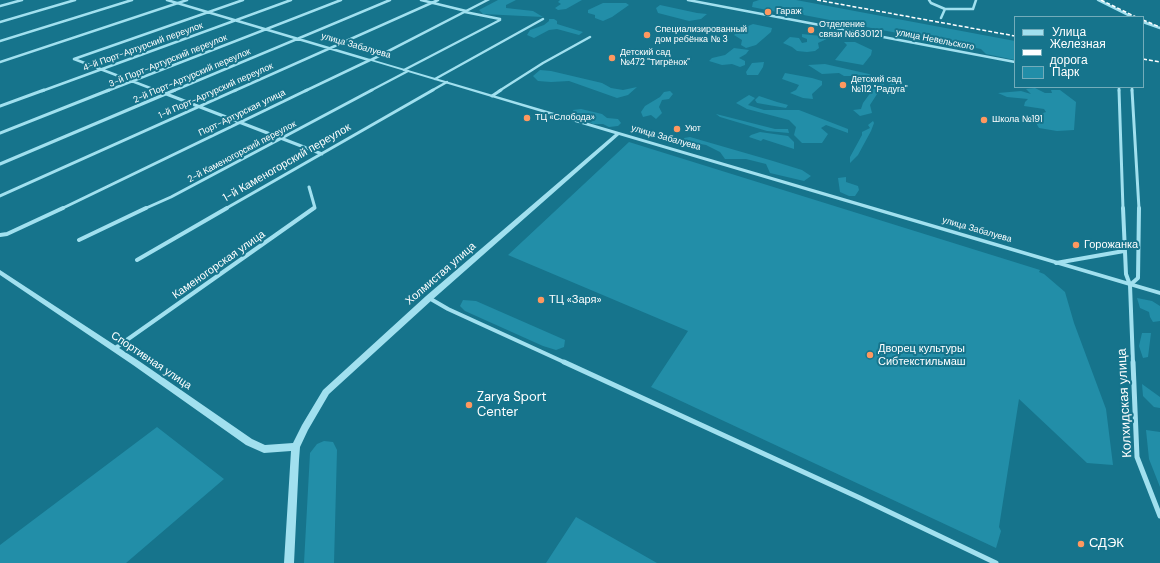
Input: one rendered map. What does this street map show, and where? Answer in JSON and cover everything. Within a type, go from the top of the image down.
[{"type":"street","points":[[0,6],[22,0]]},
{"type":"street","points":[[0,22],[75,0]]},
{"type":"street","points":[[0,41],[132,0]]},
{"type":"street","name":"улица Забалуева","points":[[167,0],[1160,293]]},
{"type":"street","points":[[0,62],[187,0]]},
{"type":"street","points":[[243,0],[74,59],[322,154]]},
{"type":"street","name":"4-й Порт-Артурский переулок","points":[[0,106],[291,0]]},
{"type":"street","name":"3-й Порт-Артурский переулок","points":[[0,134],[341,0]]},
{"type":"street","name":"2-й Порт-Артурский переулок","points":[[0,164],[390,0]]},
{"type":"street","points":[[421,0],[466,11]]},
{"type":"street","name":"1-й Порт-Артурский переулок","points":[[0,196],[438,0]]},
{"type":"street","name":"Порт-Артурская улица","points":[[0,235],[7,234],[48,216],[370,60],[488,0]]},
{"type":"street","name":"улица Невельского","points":[[688,0],[1014,62]]},
{"type":"street","points":[[929,0],[931,3],[946,9],[956,10],[973,9],[976,0]]},
{"type":"street","points":[[1098,0],[1130,16]]},
{"type":"street","points":[[941,18],[946,9]]},
{"type":"street","name":"2-й Каменогорский переулок","points":[[79,240],[171,198],[500,20],[466,11]]},
{"type":"street","points":[[434,79],[542,18]]},
{"type":"street","points":[[1144,22],[1160,28]]},
{"type":"street","points":[[492,96],[543,63],[590,36]]},
{"type":"street","name":"1-й Каменогорский переулок","points":[[137,260],[447,82]]},
{"type":"street","name":"Колхидская улица","points":[[1119,88],[1124,251],[1126,274],[1130,285],[1137,456],[1160,516]]},
{"type":"street","name":"Колхидская улица","points":[[1130,285],[1138,278],[1139,217],[1132,88]]},
{"type":"street","name":"Холмистая улица","points":[[289,563],[294,460],[296,447],[326,392],[429,298],[619,133]]},
{"type":"street","name":"Каменогорская улица","points":[[114,349],[315,208],[310,187]]},
{"type":"street","points":[[1056,263],[1124,251]]},
{"type":"street","name":"Спортивная улица","points":[[0,272],[250,442],[264,449],[296,447]]},
{"type":"street","points":[[429,298],[448,309],[860,498],[996,563]]},
{"type":"green space","points":[[498,0],[516,0],[506,5],[506,8],[533,11],[543,17],[483,14],[479,10]]},
{"type":"green space","points":[[560,0],[582,0],[566,9],[558,10],[555,8],[561,4],[558,2]]},
{"type":"green space","points":[[759,0],[796,0],[1014,41],[1014,60],[986,54],[981,49],[788,12],[782,13],[752,7],[753,2]]},
{"type":"green space","points":[[603,3],[626,3],[629,5],[612,17],[603,21],[595,18],[595,15],[588,13],[588,10]]},
{"type":"green space","points":[[660,5],[707,14],[701,19],[689,21],[658,13],[656,8]]},
{"type":"green space","points":[[549,19],[554,19],[557,21],[557,24],[583,32],[579,35],[557,29],[549,30],[534,38],[527,35],[530,30],[544,25],[549,21]]},
{"type":"green space","points":[[753,24],[772,28],[771,32],[756,45],[746,48],[741,45],[742,40],[734,35],[741,29]]},
{"type":"green space","points":[[802,34],[831,37],[818,43],[819,48],[815,51],[807,52],[797,51],[783,43],[790,37],[799,38],[802,43],[807,42],[807,39],[802,37]]},
{"type":"green space","points":[[844,42],[855,42],[872,50],[871,55],[863,65],[835,60],[847,45]]},
{"type":"green space","points":[[734,48],[749,50],[746,54],[739,58],[745,61],[745,65],[740,67],[732,64],[722,65],[709,61],[712,58],[725,55]]},
{"type":"green space","points":[[764,62],[758,75],[747,75],[746,72],[752,63]]},
{"type":"green space","points":[[825,64],[869,74],[880,80],[886,87],[879,91],[870,105],[872,113],[860,116],[853,110],[861,109],[863,103],[874,88],[871,82],[851,76],[844,76],[839,73],[822,74],[808,65]]},
{"type":"green space","points":[[540,70],[551,71],[602,83],[611,88],[623,90],[637,87],[628,95],[617,98],[569,81],[538,81],[533,76]]},
{"type":"green space","points":[[785,73],[822,81],[822,85],[812,94],[813,99],[803,98],[790,93],[796,90],[799,85],[782,79]]},
{"type":"green space","points":[[900,75],[902,78],[894,93],[889,96],[888,93],[893,76]]},
{"type":"green space","points":[[1035,88],[1045,93],[1052,93],[1051,90],[1060,90],[1076,102],[1074,130],[1057,131],[1039,128],[1035,121],[1041,119],[1040,114],[1046,112],[1044,109],[1024,106],[1028,99],[1007,97],[998,93],[1021,91],[1031,94],[1026,89]]},
{"type":"green space","points":[[670,91],[673,94],[669,99],[662,100],[659,107],[662,113],[656,119],[651,115],[643,117],[641,112],[645,106],[660,97],[664,92]]},
{"type":"green space","points":[[749,95],[755,98],[748,105],[764,110],[799,110],[848,129],[848,133],[826,125],[821,128],[828,134],[822,143],[802,143],[794,135],[796,127],[789,120],[747,109],[736,103]]},
{"type":"green space","points":[[759,96],[788,105],[786,108],[757,103],[755,100]]},
{"type":"green space","points":[[581,109],[602,114],[607,118],[618,119],[621,123],[618,126],[609,127],[603,124],[593,124],[580,113],[574,113],[573,110]]},
{"type":"green space","points":[[716,114],[775,129],[788,129],[789,133],[767,131],[720,117]]},
{"type":"green space","points":[[873,121],[874,123],[871,131],[858,155],[850,163],[850,157],[862,135],[862,132],[870,128],[868,125]]},
{"type":"green space","points":[[760,132],[788,136],[794,142],[794,149],[763,139],[761,141],[749,137]]},
{"type":"green space","points":[[690,137],[802,170],[811,176],[804,181],[770,173],[766,164],[746,159],[725,159],[720,152],[706,145],[684,141],[684,138]]},
{"type":"green space","points":[[629,142],[1040,270],[1039,272],[1044,274],[1065,292],[1074,323],[1106,409],[1113,465],[1087,463],[1019,399],[999,527],[1001,531],[996,548],[651,387],[688,331],[508,255]]},
{"type":"green space","points":[[846,177],[846,182],[858,186],[859,190],[855,196],[849,196],[840,192],[838,178]]},
{"type":"green space","points":[[1137,298],[1152,301],[1160,306],[1160,321],[1153,322],[1149,312],[1140,308]]},
{"type":"green space","points":[[463,300],[476,301],[565,340],[564,347],[556,350],[543,346],[465,311],[460,306]]},
{"type":"green space","points":[[1142,333],[1151,333],[1148,357],[1143,358],[1139,346]]},
{"type":"green space","points":[[1142,384],[1160,397],[1160,408],[1154,407],[1143,396]]},
{"type":"green space","points":[[157,427],[224,479],[126,563],[0,563],[0,545]]},
{"type":"green space","points":[[1146,430],[1160,432],[1160,487],[1149,459]]},
{"type":"green space","points":[[324,441],[333,442],[337,450],[334,563],[304,563],[310,453],[317,444]]},
{"type":"green space","points":[[576,517],[657,563],[546,563]]},
{"type":"railway","points":[[817,0],[1014,36]]},
{"type":"railway","points":[[1101,0],[1134,16]]},
{"type":"railway","points":[[1144,20],[1160,27]]},
{"type":"railway","points":[[1144,59],[1160,62]]},
{"type":"place","name":"Гараж","points":[[768,12]]},
{"type":"place","name":"Отделение связи №630121","points":[[811,30]]},
{"type":"place","name":"Специализированный дом ребёнка № 3","points":[[647,35]]},
{"type":"place","name":"Детский сад №472 \"Тигрёнок\"","points":[[612,58]]},
{"type":"place","name":"Детский сад №112 \"Радуга\"","points":[[843,85]]},
{"type":"place","name":"ТЦ «Слобода»","points":[[527,118]]},
{"type":"place","name":"Школа №191","points":[[984,120]]},
{"type":"place","name":"Уют","points":[[677,129]]},
{"type":"place","name":"Горожанка","points":[[1076,245]]},
{"type":"place","name":"ТЦ «Заря»","points":[[541,300]]},
{"type":"place","name":"Дворец культуры Сибтекстильмаш","points":[[870,355]]},
{"type":"place","name":"Zarya Sport Center","points":[[469,405]]},
{"type":"place","name":"СДЭК","points":[[1081,544]]}]
